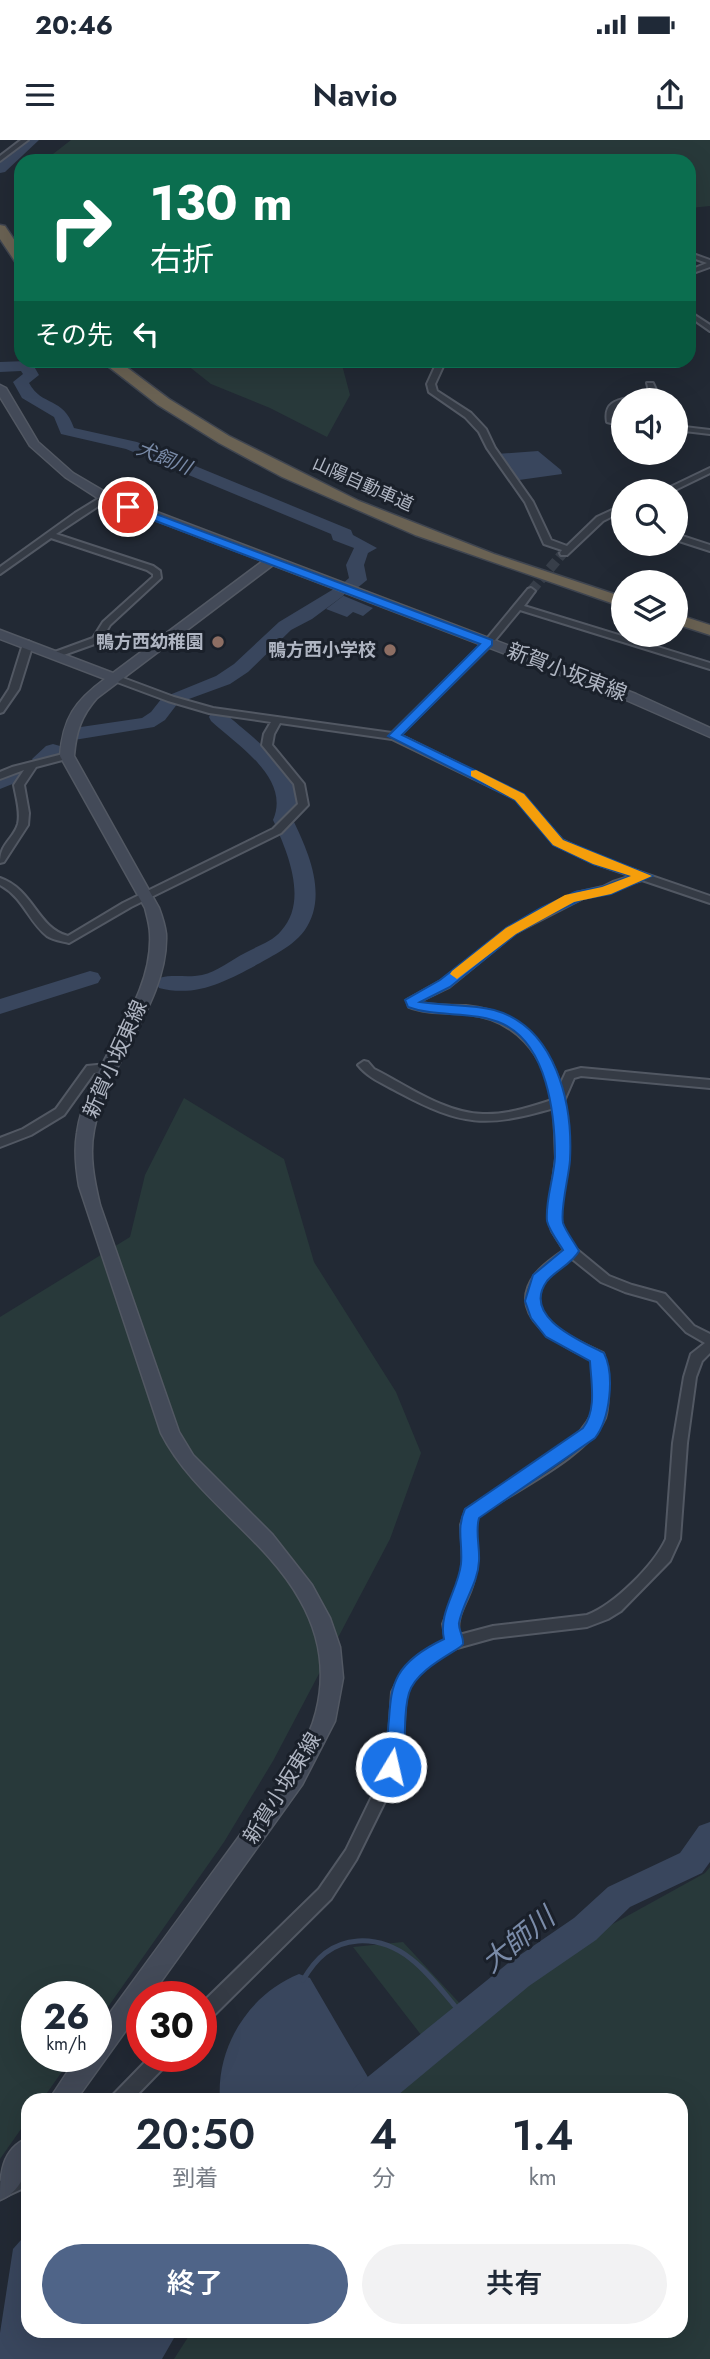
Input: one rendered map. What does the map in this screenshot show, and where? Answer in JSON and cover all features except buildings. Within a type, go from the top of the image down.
[{"type":"highway","points":[[0,229],[14,259]]},
{"type":"highway","points":[[0,252],[14,263]]},
{"type":"highway","name":"山陽自動車道","points":[[119,368],[195,421],[311,484],[470,550],[611,598]]},
{"type":"highway","name":"山陽自動車道","points":[[137,368],[208,417],[353,492],[481,543],[611,588]]},
{"type":"highway","points":[[688,612],[710,619]]},
{"type":"highway","points":[[688,623],[710,629]]},
{"type":"main road","name":"新賀小坂東線","points":[[2,395],[34,444],[69,475],[106,497],[631,696],[710,733]]},
{"type":"main road","points":[[67,756],[73,720],[92,695],[112,677],[272,560]]},
{"type":"main road","points":[[0,634],[112,677]]},
{"type":"main road","name":"新賀小坂東線","points":[[67,756],[76,778],[158,921],[159,952],[145,991],[93,1101],[85,1128],[82,1151],[85,1174],[170,1433],[187,1461],[281,1560],[309,1594],[324,1626],[331,1657],[332,1683],[327,1712],[294,1779],[112,2031]]},
{"type":"main road","name":"新賀小坂東線","points":[[66,2093],[82,2072]]},
{"type":"main road","points":[[0,2189],[21,2160]]},
{"type":"street","points":[[0,159],[25,140]]},
{"type":"street","points":[[696,318],[710,329]]},
{"type":"street","points":[[696,322],[701,322]]},
{"type":"street","points":[[438,368],[431,384],[433,392],[468,415],[482,430],[491,448],[529,502],[547,541],[565,551],[611,513]]},
{"type":"street","points":[[688,429],[710,432]]},
{"type":"street","points":[[688,481],[710,470]]},
{"type":"street","points":[[0,571],[52,535],[69,519],[106,497]]},
{"type":"street","points":[[606,515],[611,516]]},
{"type":"street","points":[[52,535],[150,568],[157,578],[106,624],[97,640],[55,655]]},
{"type":"street","points":[[688,541],[710,548]]},
{"type":"street","points":[[394,736],[488,643],[531,591]]},
{"type":"street","points":[[519,607],[710,666]]},
{"type":"street","points":[[0,710],[14,689],[28,644]]},
{"type":"street","points":[[112,677],[171,699],[212,710],[394,736],[519,797],[558,842],[598,861],[710,900]]},
{"type":"street","points":[[0,881],[11,886],[26,900],[53,935],[69,940],[145,896],[277,831],[303,805],[299,783],[267,745],[276,721]]},
{"type":"street","points":[[0,776],[11,769],[47,764],[67,756]]},
{"type":"street","points":[[0,860],[23,825],[24,813],[19,785],[31,766]]},
{"type":"street","points":[[645,876],[617,884],[606,891],[580,895],[546,911],[511,931],[445,984],[412,1000],[413,1004],[420,1007],[492,1014],[521,1027],[544,1057],[554,1079],[562,1158],[555,1222],[571,1251],[605,1279],[629,1289],[661,1297],[690,1329],[710,1340]]},
{"type":"street","points":[[364,1065],[370,1072],[466,1116],[498,1117],[557,1103]]},
{"type":"street","points":[[0,1143],[27,1132],[60,1112],[91,1069],[107,1068]]},
{"type":"street","points":[[557,1103],[570,1075],[581,1072],[710,1084]]},
{"type":"street","points":[[454,1643],[450,1624],[466,1584],[470,1562],[468,1525],[471,1514],[589,1433],[600,1413],[598,1357],[552,1333],[537,1314],[534,1301],[538,1280],[571,1251]]},
{"type":"street","points":[[217,2000],[325,1894],[339,1876],[386,1783],[395,1751],[399,1692],[412,1670],[428,1655],[454,1643],[493,1632],[595,1618],[616,1608],[664,1557],[673,1539],[680,1443],[690,1377],[696,1357],[710,1346]]},
{"type":"street","points":[[127,2093],[147,2072]]},
{"type":"street","points":[[0,2189],[21,2179]]},
{"type":"shaded area","points":[[71,140],[710,140],[710,206],[696,207],[696,154],[53,154]]},
{"type":"shaded area","points":[[191,368],[343,368],[350,395],[327,437],[270,408],[211,384]]},
{"type":"shaded area","points":[[184,1098],[284,1159],[314,1262],[396,1392],[421,1453],[390,1539],[273,1761],[224,1842],[112,2001],[112,1981],[21,1981],[21,2072],[62,2072],[47,2093],[21,2093],[21,2129],[0,2159],[0,1317],[130,1237],[145,1175]]},
{"type":"shaded area","points":[[710,1867],[710,2359],[174,2359],[188,2338],[688,2338],[688,2093],[398,2093],[439,2058],[353,1947],[403,1942],[477,2022],[591,1936],[705,1873]]},
{"type":"water","points":[[538,451],[561,470],[562,474],[519,480],[496,454]]},
{"type":"water","points":[[343,596],[373,608],[363,616],[353,612],[347,617],[326,609]]},
{"type":"water","points":[[299,1974],[310,1978],[369,2079],[369,2084],[358,2093],[220,2093],[224,2061],[239,2025],[265,1995]]},
{"type":"water","points":[[21,2240],[21,2338],[174,2338],[162,2359],[0,2359],[0,2333],[13,2249]]},
{"type":"waterway","points":[[15,154],[33,140]]},
{"type":"waterway","points":[[0,169],[14,155]]},
{"type":"waterway","name":"犬飼川","points":[[0,367],[14,366]]},
{"type":"waterway","name":"犬飼川","points":[[28,368],[31,375],[21,382],[28,395],[61,414],[67,431],[131,445],[345,534],[339,536],[368,548]]},
{"type":"waterway","name":"犬飼川","points":[[350,585],[358,580],[355,565],[360,552]]},
{"type":"waterway","name":"犬飼川","points":[[178,697],[223,680],[241,668],[285,626],[306,615],[337,592]]},
{"type":"waterway","name":"犬飼川","points":[[74,734],[147,723],[158,716],[169,702]]},
{"type":"waterway","points":[[167,983],[210,980],[275,947],[289,936],[298,924],[303,910],[303,879],[295,847],[283,820],[288,806],[281,780],[261,756],[218,717]]},
{"type":"waterway","name":"犬飼川","points":[[42,759],[53,750]]},
{"type":"waterway","name":"犬飼川","points":[[0,783],[18,775]]},
{"type":"waterway","points":[[0,1007],[90,978]]},
{"type":"waterway","name":"大師川","points":[[375,2093],[518,1975],[585,1929],[619,1897],[691,1863],[710,1836]]},
{"type":"waterway","points":[[303,1980],[313,1965],[332,1948],[348,1942],[376,1942],[392,1947],[419,1966],[465,2018]]},
{"type":"tunnel","points":[[531,591],[563,553]]},
{"type":"slow traffic","points":[[457,974],[511,931],[570,898],[606,891],[617,884],[645,876],[598,861],[558,842],[550,836],[519,797],[476,774]]},
{"type":"place","name":"鴨方西幼稚園","points":[[218,642]]},
{"type":"place","name":"鴨方西小学校","points":[[390,650]]},
{"type":"route","points":[[128,507],[488,643],[394,736],[502,786],[527,805],[550,836],[558,842],[598,861],[645,876],[617,884],[606,891],[570,898],[511,931],[445,984],[412,1000],[413,1004],[420,1007],[492,1014],[521,1027],[544,1057],[554,1079],[561,1136],[562,1158],[555,1222],[571,1251],[538,1280],[534,1301],[537,1314],[552,1333],[598,1357],[601,1400],[597,1423],[589,1433],[528,1478],[471,1514],[468,1525],[470,1562],[466,1584],[450,1624],[454,1643],[428,1655],[412,1670],[399,1692],[395,1751],[391,1767]]}]
